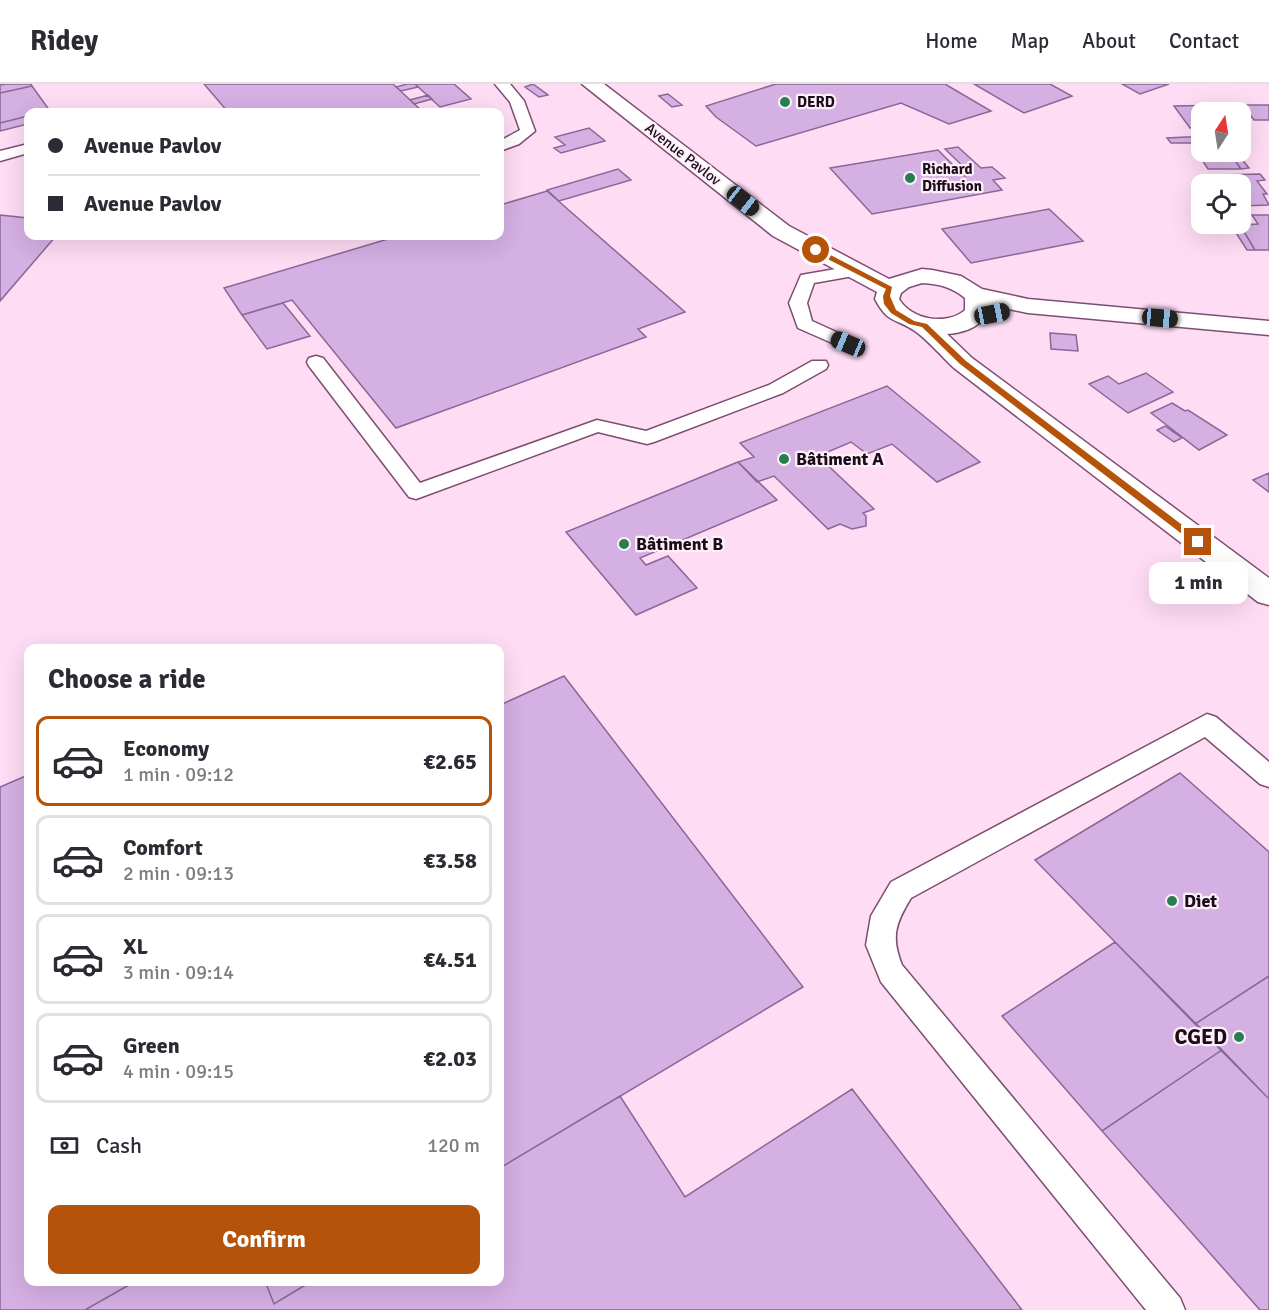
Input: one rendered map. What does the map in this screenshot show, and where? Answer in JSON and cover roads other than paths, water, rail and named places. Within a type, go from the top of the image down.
[{"type":"street","name":"Avenue Pavlov","points":[[592,84],[781,231],[854,271],[899,283]]},
{"type":"street","name":"Avenue Pavlov","points":[[804,244],[899,283]]},
{"type":"street","points":[[963,363],[966,312],[952,280],[922,276],[899,283],[886,296],[893,312],[912,323],[924,326],[963,363],[1269,594]]},
{"type":"street","points":[[924,326],[966,312],[1028,306],[1269,328]]},
{"type":"lane","points":[[502,84],[517,101],[528,131],[514,141],[504,145]]},
{"type":"lane","points":[[0,156],[24,150]]},
{"type":"lane","points":[[848,344],[804,324],[798,303],[807,279],[854,271]]},
{"type":"lane","points":[[316,362],[416,492],[597,426],[647,438],[776,389],[819,365]]},
{"type":"lane","points":[[1168,1310],[891,973],[880,945],[885,916],[901,890],[1207,724],[1269,777]]},
{"type":"place","name":"DERD","points":[[785,102]]},
{"type":"place","name":"Richard Diffusion","points":[[910,178]]},
{"type":"place","name":"Bâtiment A","points":[[784,459]]},
{"type":"place","name":"Bâtiment B","points":[[624,544]]},
{"type":"place","name":"Diet","points":[[1172,901]]},
{"type":"place","name":"CGED","points":[[1239,1037]]}]
